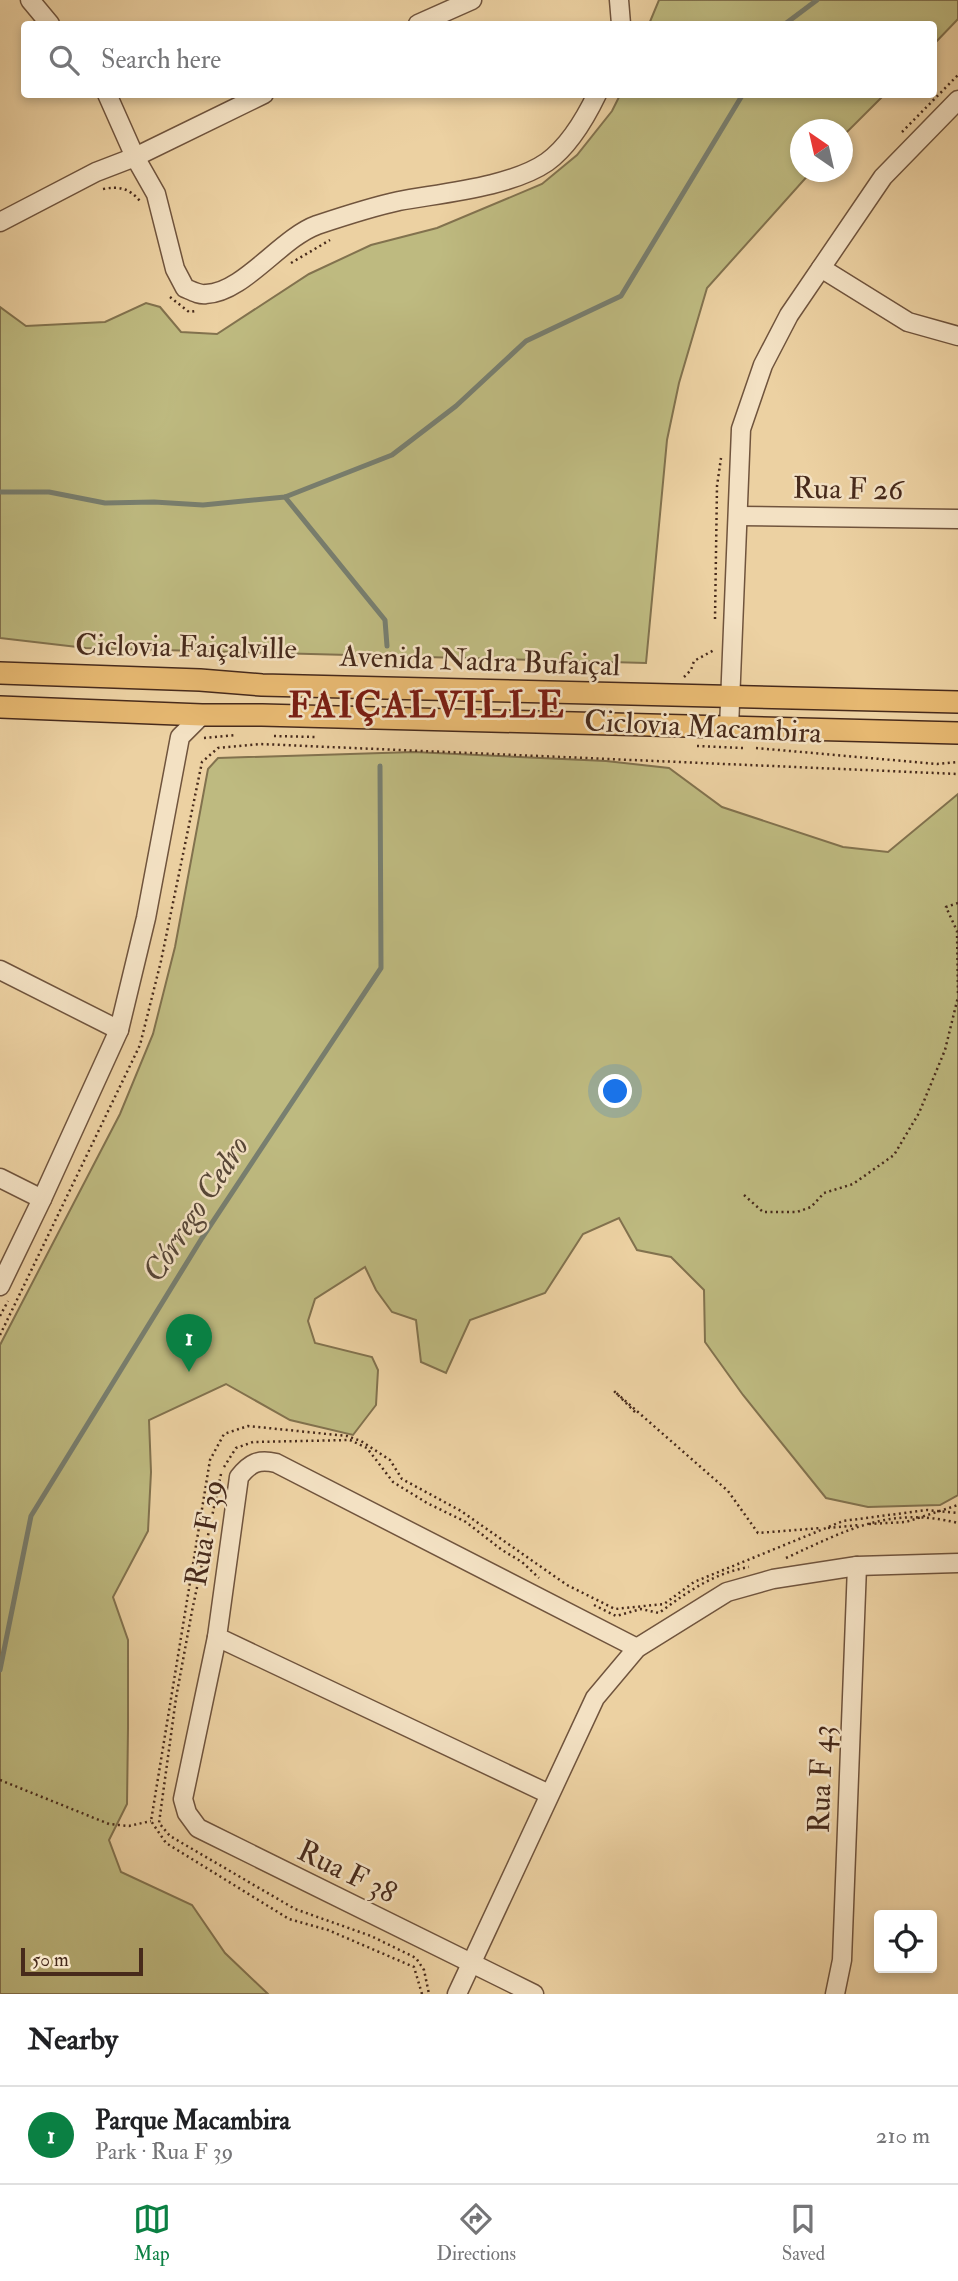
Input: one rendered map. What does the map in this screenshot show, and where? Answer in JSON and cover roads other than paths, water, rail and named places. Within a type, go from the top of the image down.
[{"type":"main road","name":"Avenida Nadra Bufaiçal","points":[[0,673],[200,680],[262,685],[958,702]]},
{"type":"main road","name":"Avenida Nadra Bufaiçal","points":[[0,707],[202,715],[958,733]]},
{"type":"street","points":[[30,0],[48,21]]},
{"type":"street","points":[[425,21],[472,0]]},
{"type":"street","points":[[619,0],[621,21]]},
{"type":"street","points":[[109,98],[135,157],[156,194],[175,269],[186,288],[204,295],[220,291],[240,280],[313,227],[397,202],[450,193],[524,174],[547,162],[569,141],[595,98]]},
{"type":"street","points":[[0,222],[96,172],[135,157],[256,98]]},
{"type":"street","points":[[729,728],[741,429],[763,365],[789,315],[883,177],[951,118],[958,100]]},
{"type":"street","points":[[821,268],[908,322],[958,336]]},
{"type":"street","name":"Rua F 26","points":[[738,516],[958,519]]},
{"type":"street","points":[[0,1286],[119,1030],[146,918],[180,737],[202,715]]},
{"type":"street","points":[[0,970],[119,1030]]},
{"type":"street","points":[[0,1178],[42,1199]]},
{"type":"street","name":"Rua F 39","points":[[217,1637],[239,1477],[248,1465],[262,1460],[276,1463],[637,1648]]},
{"type":"street","points":[[457,1994],[595,1698],[637,1648],[727,1592],[773,1579],[857,1566],[958,1563]]},
{"type":"street","name":"Rua F 43","points":[[835,1994],[842,1960],[857,1566]]},
{"type":"street","points":[[217,1637],[549,1794]]},
{"type":"street","name":"Rua F 38","points":[[217,1637],[183,1800],[187,1813],[198,1828],[534,1994]]},
{"type":"waterway","points":[[789,21],[817,0]]},
{"type":"waterway","points":[[0,492],[49,492],[105,503],[203,505],[285,497],[392,455],[456,406],[526,341],[621,296],[741,98]]},
{"type":"waterway","name":"Córrego Cedro","points":[[285,497],[385,620],[387,646]]},
{"type":"waterway","name":"Córrego Cedro","points":[[0,1670],[31,1516],[202,1238],[381,968],[380,766]]},
{"type":"place","name":"Parque Macambira","points":[[189,1372]]},
{"type":"district","name":"FAIÇALVILLE","points":[[427,705]]}]
